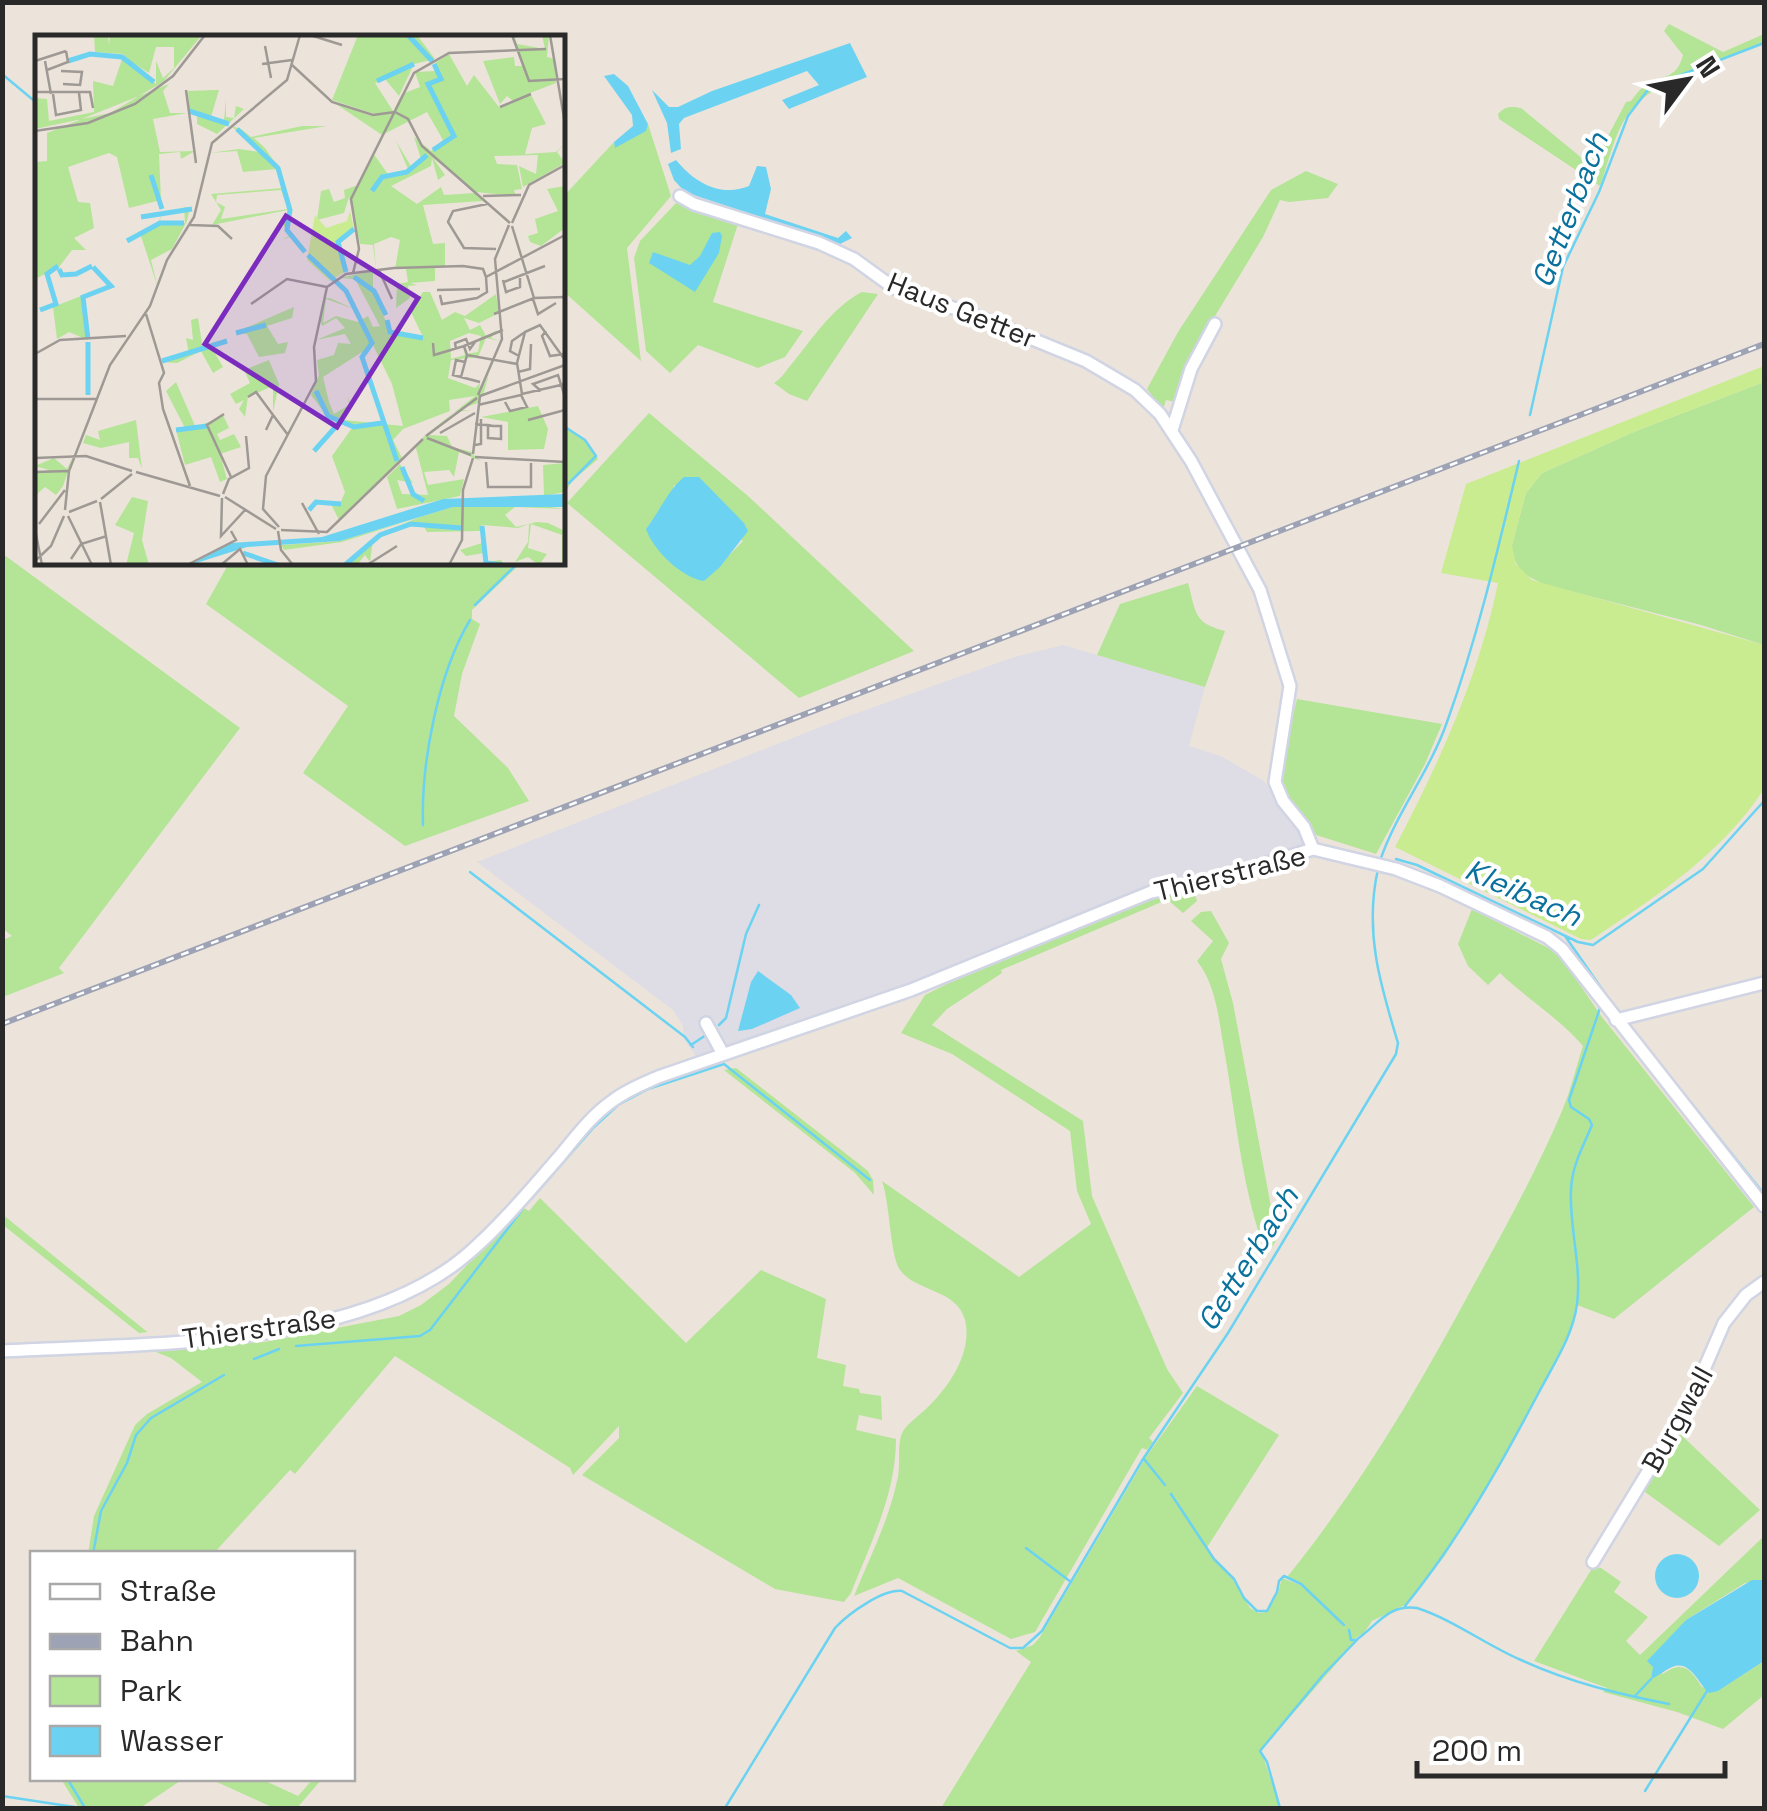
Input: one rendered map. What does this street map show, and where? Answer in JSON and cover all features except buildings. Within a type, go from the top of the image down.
[{"type":"street","name":"Haus Getter","points":[[680,196],[694,204],[819,243],[854,260],[894,288],[971,314],[1086,361],[1135,390],[1172,430],[1248,564],[1273,627],[1290,686],[1275,782],[1283,801],[1304,827],[1313,850]]},
{"type":"street","points":[[1172,430],[1191,368],[1215,324]]},
{"type":"street","name":"Thierstraße","points":[[2,1351],[256,1334],[322,1322],[400,1298],[470,1252],[613,1100],[658,1077],[911,990],[1151,892],[1213,880],[1313,850],[1367,861],[1440,886],[1547,937],[1562,949],[1616,1020]]},
{"type":"street","points":[[1764,983],[1616,1020],[1764,1206]]},
{"type":"street","points":[[706,1024],[723,1054]]},
{"type":"street","name":"Burgwall","points":[[1594,1562],[1689,1404],[1724,1323],[1746,1296],[1764,1282]]},
{"type":"shaded area","points":[[1063,645],[1205,687],[1189,746],[1221,756],[1264,781],[1302,832],[1306,845],[1211,877],[1160,879],[1085,914],[903,987],[697,1058],[684,1039],[683,1026],[673,1010],[477,862],[846,717],[1014,657]]},
{"type":"green space","points":[[1669,24],[1723,52],[1764,34],[1764,44],[1690,71],[1640,101],[1619,131],[1600,186],[1499,119],[1498,114],[1506,108],[1521,108],[1583,159],[1593,159],[1626,102],[1680,64],[1683,55],[1664,31]]},
{"type":"green space","points":[[648,124],[671,196],[627,248],[641,361],[565,293],[565,195],[614,142],[615,147],[645,131]]},
{"type":"green space","points":[[1306,171],[1338,184],[1328,198],[1280,200],[1263,237],[1212,321],[1175,402],[1166,400],[1163,410],[1147,389],[1178,332],[1271,190]]},
{"type":"green space","points":[[676,203],[738,224],[713,302],[803,331],[785,357],[758,368],[698,345],[670,373],[646,351],[634,258],[640,241]]},
{"type":"green space","points":[[862,292],[878,294],[807,401],[774,383],[832,315]]},
{"type":"green space","points":[[1764,366],[1764,382],[1636,431],[1542,473],[1526,493],[1512,545],[1516,564],[1532,580],[1764,645],[1764,789],[1747,813],[1685,873],[1591,940],[1581,939],[1395,847],[1456,718],[1480,652],[1498,583],[1441,573],[1466,484]]},
{"type":"green space","points":[[1764,382],[1764,645],[1543,584],[1522,573],[1512,555],[1512,545],[1526,493],[1542,473],[1636,431]]},
{"type":"green space","points":[[649,413],[748,496],[914,651],[799,698],[567,503]],"holes":[[[674,485],[743,541],[704,581],[646,529],[672,494]]]},
{"type":"green space","points":[[565,426],[589,444],[598,459],[572,481],[565,493]]},
{"type":"green space","points":[[3,554],[240,728],[59,968],[64,973],[3,997],[3,940],[12,936],[2,928]]},
{"type":"green space","points":[[228,565],[519,565],[472,610],[472,619],[480,624],[462,674],[454,716],[508,768],[529,801],[405,846],[303,773],[348,706],[206,604]]},
{"type":"green space","points":[[1188,583],[1201,620],[1225,631],[1205,687],[1097,655],[1120,604]]},
{"type":"green space","points":[[1297,699],[1442,724],[1376,854],[1316,835],[1283,792],[1279,774]]},
{"type":"green space","points":[[1194,891],[1197,901],[1183,913],[1164,901],[1001,970],[1002,973],[947,1009],[932,1025],[1083,1121],[1092,1196],[1167,1369],[1183,1393],[1149,1438],[1153,1442],[1147,1450],[1142,1448],[1035,1632],[1011,1639],[898,1578],[854,1596],[893,1496],[903,1432],[951,1379],[962,1356],[967,1332],[961,1310],[954,1302],[916,1283],[900,1270],[882,1181],[1019,1277],[1091,1224],[1077,1191],[1070,1131],[952,1054],[901,1033],[925,995],[947,984],[1159,896]]},
{"type":"green space","points":[[1472,909],[1558,953],[1602,1017],[1754,1207],[1614,1319],[1577,1305],[1569,1336],[1504,1459],[1444,1557],[1405,1605],[1372,1621],[1364,1633],[1352,1640],[1356,1641],[1261,1750],[1280,1808],[941,1808],[1031,1662],[1016,1651],[1033,1645],[1040,1637],[1146,1457],[1197,1386],[1279,1435],[1206,1549],[1233,1580],[1250,1608],[1258,1613],[1267,1612],[1282,1578],[1300,1585],[1314,1597],[1302,1584],[1287,1577],[1363,1473],[1451,1326],[1541,1156],[1565,1103],[1583,1046],[1500,973],[1488,985],[1468,966],[1458,944]]},
{"type":"green space","points":[[1211,911],[1229,943],[1221,959],[1233,1003],[1277,1239],[1267,1255],[1246,1180],[1216,1003],[1197,961],[1213,941],[1191,921],[1201,912]]},
{"type":"green space","points":[[736,1068],[868,1171],[874,1195],[855,1173],[724,1070]]},
{"type":"green space","points":[[540,1198],[686,1343],[761,1270],[826,1299],[817,1358],[846,1365],[843,1386],[881,1396],[882,1420],[859,1415],[856,1430],[896,1439],[892,1479],[881,1518],[844,1602],[775,1589],[582,1475],[619,1438],[619,1426],[573,1475],[570,1468],[395,1356],[295,1474],[290,1470],[216,1551],[88,1551],[94,1516],[135,1425],[202,1382],[171,1358],[151,1350],[264,1342],[399,1316],[449,1284],[522,1207],[529,1211]]},
{"type":"green space","points":[[2,1214],[148,1332],[139,1333],[3,1225]]},
{"type":"green space","points":[[1676,1430],[1760,1510],[1719,1546],[1641,1489]]},
{"type":"green space","points":[[1764,1536],[1764,1580],[1745,1583],[1686,1620],[1651,1664],[1663,1674],[1676,1667],[1686,1668],[1702,1687],[1718,1691],[1764,1661],[1764,1695],[1723,1729],[1603,1692],[1607,1688],[1534,1661],[1593,1567],[1621,1582],[1614,1592],[1648,1617],[1626,1641],[1640,1655]]},
{"type":"green space","points":[[62,1781],[180,1781],[140,1808],[79,1808]]},
{"type":"green space","points":[[214,1781],[265,1781],[298,1796],[311,1781],[320,1781],[297,1808],[274,1808]]},
{"type":"water","points":[[850,43],[867,77],[789,109],[782,100],[819,85],[807,71],[684,118],[679,124],[681,149],[671,153],[667,123],[652,90],[669,107],[678,107],[712,91]]},
{"type":"water","points":[[614,74],[628,86],[648,124],[646,131],[615,148],[614,142],[633,126],[632,115],[604,76]]},
{"type":"water","points":[[676,160],[699,181],[728,190],[749,186],[757,166],[766,167],[771,189],[765,214],[838,238],[846,231],[852,238],[840,244],[685,192],[674,180],[668,164]]},
{"type":"water","points":[[720,232],[719,253],[695,292],[649,263],[653,252],[690,265],[700,256],[712,233]]},
{"type":"water","points":[[684,477],[699,477],[748,531],[704,581],[669,562],[646,529]]},
{"type":"water","points":[[758,971],[791,995],[800,1008],[738,1031],[751,982]]},
{"type":"water","points":[[1677,1554],[1692,1561],[1699,1576],[1692,1591],[1677,1598],[1662,1591],[1655,1576],[1662,1561]]},
{"type":"water","points":[[1752,1580],[1764,1580],[1764,1661],[1709,1693],[1686,1667],[1672,1667],[1651,1679],[1653,1667],[1647,1661],[1686,1620]]},
{"type":"waterway","name":"Getterbach","points":[[1530,415],[1563,267],[1599,192],[1628,116],[1647,91],[1660,83],[1764,43]]},
{"type":"waterway","points":[[2,74],[35,102]]},
{"type":"waterway","points":[[565,427],[585,440],[596,456],[569,483]]},
{"type":"waterway","name":"Getterbach","points":[[1380,861],[1447,722],[1478,625],[1519,461]]},
{"type":"waterway","points":[[475,605],[516,565]]},
{"type":"waterway","points":[[423,825],[425,774],[434,719],[449,666],[470,620]]},
{"type":"waterway","name":"Kleibach","points":[[1396,859],[1417,865],[1578,942],[1593,945],[1703,869],[1764,801]]},
{"type":"waterway","name":"Getterbach","points":[[725,1808],[835,1628],[867,1603],[902,1591],[1010,1648],[1023,1648],[1042,1631],[1143,1459],[1228,1333],[1396,1054],[1398,1043],[1373,936],[1378,869]]},
{"type":"waterway","points":[[470,872],[693,1047]]},
{"type":"waterway","points":[[719,1025],[726,1018],[746,934],[759,905]]},
{"type":"waterway","points":[[1565,936],[1604,992]]},
{"type":"waterway","points":[[1405,1606],[1477,1503],[1571,1327],[1578,1290],[1572,1181],[1592,1125],[1571,1107],[1569,1100],[1601,1005]]},
{"type":"waterway","points":[[691,1045],[706,1035]]},
{"type":"waterway","points":[[532,1198],[618,1105],[648,1089],[724,1064],[870,1180]]},
{"type":"waterway","points":[[1688,1099],[1764,1194]]},
{"type":"waterway","points":[[296,1346],[420,1336],[430,1330],[522,1210]]},
{"type":"waterway","points":[[254,1359],[279,1349]]},
{"type":"waterway","points":[[94,1551],[101,1511],[127,1463],[136,1435],[151,1418],[224,1375]]},
{"type":"waterway","points":[[1144,1459],[1165,1485]]},
{"type":"waterway","points":[[1171,1494],[1214,1559],[1257,1611],[1267,1611],[1284,1576],[1301,1584],[1344,1625]]},
{"type":"waterway","points":[[1026,1548],[1071,1582]]},
{"type":"waterway","points":[[1349,1630],[1351,1640],[1356,1640],[1390,1613],[1417,1608],[1557,1675],[1669,1704]]},
{"type":"waterway","points":[[1280,1808],[1260,1751],[1357,1640]]},
{"type":"waterway","points":[[1635,1696],[1651,1679]]},
{"type":"waterway","points":[[1645,1791],[1707,1691]]},
{"type":"waterway","points":[[69,1781],[85,1808]]},
{"type":"waterway","points":[[2,1796],[81,1808]]},
{"type":"railway","points":[[2,1024],[1764,344]]}]
